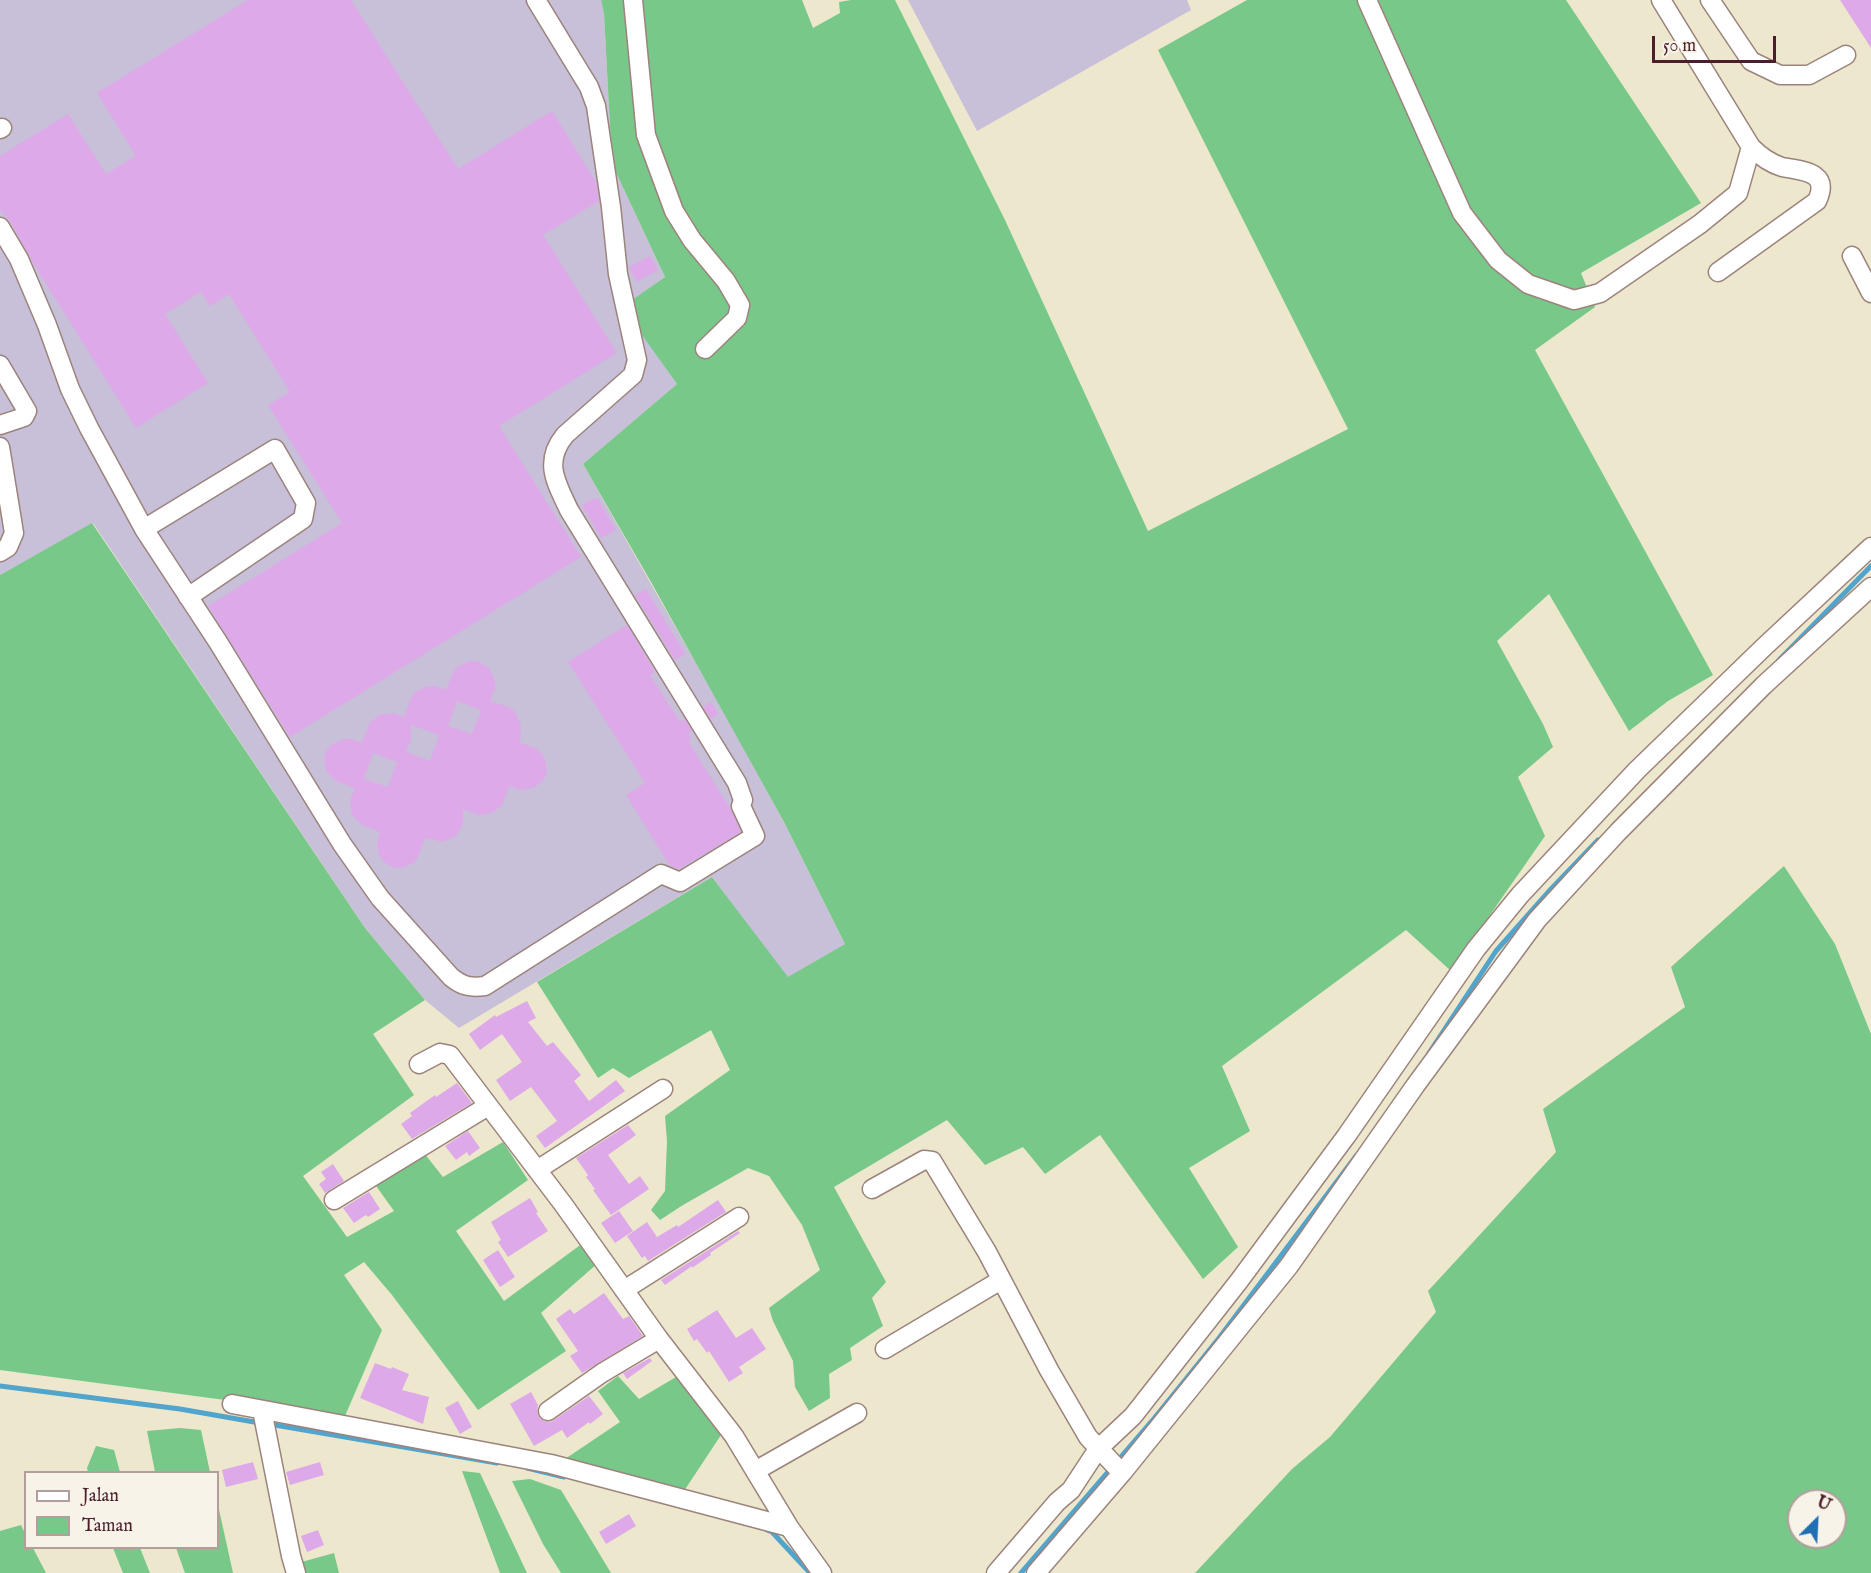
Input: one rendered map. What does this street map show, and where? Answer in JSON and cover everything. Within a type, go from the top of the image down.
[{"type":"street","points":[[0,227],[19,259],[47,325],[70,389],[144,529],[348,853],[380,898],[451,977],[460,984],[472,988],[485,986],[661,874],[680,882],[755,836],[741,806],[743,800],[737,783],[569,510],[554,479],[552,461],[556,445],[633,375],[637,360],[618,273],[596,106],[589,87],[536,0]]},
{"type":"street","points":[[633,0],[646,135],[674,211],[692,240],[726,280],[740,305],[737,318],[705,349]]},
{"type":"street","points":[[1368,0],[1462,213],[1498,260],[1528,284],[1574,300],[1600,293],[1700,224],[1738,193],[1751,147]]},
{"type":"street","points":[[1661,0],[1751,147],[1760,157],[1782,166],[1805,170],[1814,175],[1820,183],[1821,192],[1817,201],[1718,272]]},
{"type":"street","points":[[1710,0],[1751,61],[1780,75],[1809,75],[1846,55]]},
{"type":"street","points":[[1852,256],[1871,293]]},
{"type":"street","points":[[0,365],[27,411],[24,417],[0,425]]},
{"type":"street","points":[[0,447],[14,533],[8,547],[0,552]]},
{"type":"street","points":[[144,529],[275,449],[306,503],[303,519],[188,597]]},
{"type":"street","points":[[1036,1573],[1119,1470],[1284,1222],[1476,950],[1618,832],[1760,669],[1871,547]]},
{"type":"street","points":[[996,1573],[1057,1502],[1071,1490],[1100,1450],[1133,1416],[1236,1333],[1289,1266],[1415,1086],[1530,906],[1637,770],[1760,669],[1871,587]]},
{"type":"street","points":[[419,1064],[440,1053],[448,1054],[537,1170],[659,1339],[734,1436],[789,1527],[822,1573]]},
{"type":"street","points":[[537,1170],[663,1089]]},
{"type":"street","points":[[334,1200],[488,1106]]},
{"type":"street","points":[[872,1190],[924,1160],[932,1161],[987,1252],[1049,1370],[1089,1437],[1119,1470]]},
{"type":"street","points":[[624,1290],[739,1217]]},
{"type":"street","points":[[885,1349],[1001,1280]]},
{"type":"street","points":[[548,1411],[602,1373],[659,1339]]},
{"type":"street","points":[[232,1404],[551,1464],[789,1527]]},
{"type":"street","points":[[262,1410],[288,1546],[296,1573]]},
{"type":"street","points":[[755,1471],[857,1413]]},
{"type":"shaded area","points":[[0,0],[601,0],[604,14],[612,164],[665,277],[623,307],[677,384],[583,464],[784,822],[845,944],[788,978],[712,877],[459,1028],[425,1000],[365,928],[93,523],[0,575]]},
{"type":"shaded area","points":[[908,0],[1187,0],[1191,10],[977,131]]},
{"type":"green space","points":[[601,0],[802,0],[813,28],[840,13],[839,2],[895,0],[1005,220],[1148,531],[1348,429],[1158,50],[1247,0],[1566,0],[1701,203],[1581,273],[1595,307],[1535,350],[1713,675],[1668,701],[1629,731],[1549,594],[1497,641],[1543,724],[1553,747],[1518,777],[1545,836],[1451,971],[1406,930],[1222,1066],[1250,1131],[1189,1168],[1238,1247],[1203,1279],[1100,1135],[1045,1174],[1023,1147],[985,1165],[947,1120],[834,1187],[886,1282],[872,1298],[883,1326],[850,1348],[852,1360],[829,1374],[830,1398],[809,1411],[795,1387],[793,1361],[769,1308],[820,1270],[802,1225],[769,1176],[748,1168],[660,1220],[651,1210],[665,1191],[667,1141],[665,1116],[730,1070],[711,1030],[629,1078],[613,1068],[598,1078],[537,982],[712,877],[788,977],[845,944],[784,822],[583,464],[677,384],[622,307],[665,277],[612,164],[604,14]]},
{"type":"green space","points":[[92,523],[365,928],[425,1000],[373,1034],[414,1095],[303,1176],[347,1237],[394,1211],[374,1183],[424,1153],[443,1177],[503,1142],[528,1180],[456,1231],[504,1301],[583,1243],[598,1263],[541,1313],[566,1351],[478,1410],[392,1295],[364,1262],[344,1275],[382,1330],[345,1416],[0,1370],[0,575]]},
{"type":"green space","points":[[1784,866],[1835,944],[1871,1034],[1871,1573],[1195,1573],[1292,1469],[1330,1437],[1436,1312],[1428,1291],[1556,1152],[1543,1109],[1685,1007],[1671,967]]},
{"type":"green space","points":[[618,1376],[639,1399],[676,1377],[681,1378],[723,1432],[684,1491],[565,1459],[620,1422],[598,1391]]},
{"type":"green space","points":[[180,1428],[201,1430],[210,1471],[155,1471],[147,1431]]},
{"type":"green space","points":[[96,1446],[114,1450],[120,1471],[88,1471]]},
{"type":"green space","points":[[462,1471],[480,1473],[527,1573],[500,1573]]},
{"type":"green space","points":[[530,1479],[561,1490],[611,1573],[561,1573],[543,1544],[512,1481]]},
{"type":"green space","points":[[219,1510],[233,1573],[185,1573],[176,1549],[219,1549]]},
{"type":"green space","points":[[21,1525],[24,1531],[24,1549],[34,1549],[46,1573],[0,1573],[0,1531]]},
{"type":"green space","points":[[113,1549],[140,1549],[150,1573],[123,1573]]},
{"type":"green space","points":[[334,1553],[339,1573],[302,1573],[298,1563]]},
{"type":"building","points":[[248,0],[351,0],[458,169],[552,111],[596,182],[599,201],[543,235],[617,353],[499,426],[581,557],[290,737],[208,606],[342,523],[268,405],[290,392],[229,294],[210,306],[201,292],[165,314],[208,383],[136,428],[32,261],[10,221],[0,210],[0,156],[68,114],[106,174],[136,156],[97,93]]},
{"type":"building","points":[[1840,0],[1871,0],[1871,48]]},
{"type":"building","points":[[650,256],[658,270],[637,282],[629,267]]},
{"type":"building","points":[[598,499],[616,530],[601,538],[582,505]]},
{"type":"building","points":[[646,589],[685,654],[675,660],[635,595]]},
{"type":"building","points":[[627,625],[655,672],[650,675],[680,722],[685,719],[692,731],[688,734],[691,739],[688,741],[730,808],[741,832],[679,869],[670,866],[626,795],[645,783],[568,662]]},
{"type":"building","points":[[469,661],[477,661],[489,668],[495,681],[490,701],[509,707],[515,712],[521,725],[520,743],[536,748],[541,753],[545,759],[547,773],[534,788],[520,790],[509,786],[503,804],[492,813],[479,815],[463,809],[463,824],[456,836],[443,842],[425,838],[414,863],[394,868],[383,861],[379,855],[377,842],[380,832],[362,825],[352,815],[350,801],[355,788],[336,781],[326,771],[324,757],[331,745],[344,739],[362,743],[369,724],[379,715],[393,713],[404,717],[415,692],[428,686],[446,690],[457,667]],"holes":[[[457,701],[481,710],[472,734],[448,726]],[[411,725],[439,735],[430,761],[406,752],[411,740]],[[373,753],[397,762],[388,787],[364,779]]]},
{"type":"building","points":[[711,702],[718,714],[711,719],[703,707]]},
{"type":"building","points":[[527,1001],[536,1018],[528,1022],[547,1046],[553,1042],[581,1075],[574,1081],[589,1101],[616,1080],[625,1091],[545,1148],[536,1136],[557,1121],[531,1087],[510,1101],[496,1080],[522,1062],[502,1034],[480,1050],[469,1034],[495,1015],[496,1017]]},
{"type":"building","points":[[457,1083],[472,1103],[412,1139],[401,1124],[412,1116],[410,1113]]},
{"type":"building","points":[[628,1125],[636,1135],[608,1155],[629,1184],[640,1176],[649,1189],[611,1215],[593,1190],[595,1189],[586,1177],[588,1175],[576,1158]]},
{"type":"building","points":[[468,1131],[480,1148],[469,1156],[467,1152],[456,1160],[445,1146]]},
{"type":"building","points":[[333,1164],[344,1181],[325,1193],[319,1184],[326,1179],[321,1172]]},
{"type":"building","points":[[369,1192],[380,1209],[354,1223],[343,1208]]},
{"type":"building","points":[[530,1198],[538,1212],[536,1213],[548,1231],[508,1257],[498,1242],[501,1240],[491,1222]]},
{"type":"building","points":[[718,1200],[726,1212],[648,1261],[645,1256],[642,1258],[627,1236],[647,1222],[657,1237],[677,1225],[678,1227]]},
{"type":"building","points":[[619,1211],[633,1231],[615,1243],[601,1223]]},
{"type":"building","points":[[738,1231],[740,1233],[692,1268],[692,1266],[665,1285],[661,1280]]},
{"type":"building","points":[[498,1250],[515,1277],[500,1287],[483,1260]]},
{"type":"building","points":[[604,1293],[623,1319],[629,1316],[643,1336],[582,1373],[570,1356],[578,1351],[556,1319],[570,1309],[574,1314]]},
{"type":"building","points":[[717,1310],[736,1338],[752,1328],[766,1349],[739,1367],[743,1373],[729,1382],[709,1351],[707,1353],[697,1339],[694,1341],[687,1329]]},
{"type":"building","points":[[650,1358],[652,1361],[627,1379],[623,1373]]},
{"type":"building","points":[[375,1363],[409,1374],[402,1390],[429,1397],[423,1424],[360,1398]]},
{"type":"building","points":[[531,1392],[538,1405],[539,1417],[544,1421],[554,1420],[589,1396],[603,1414],[567,1438],[562,1430],[534,1446],[510,1404]]},
{"type":"building","points":[[458,1401],[472,1427],[460,1434],[445,1408]]},
{"type":"building","points":[[253,1462],[258,1479],[226,1487],[222,1470]]},
{"type":"building","points":[[320,1462],[324,1475],[290,1485],[286,1472]]},
{"type":"building","points":[[629,1514],[636,1526],[606,1544],[599,1532]]},
{"type":"building","points":[[318,1530],[324,1545],[307,1552],[301,1536]]},
{"type":"waterway","points":[[1779,660],[1871,566]]},
{"type":"waterway","points":[[1429,1053],[1496,951],[1598,840]]},
{"type":"waterway","points":[[1021,1573],[1152,1421],[1219,1338],[1356,1156]]},
{"type":"waterway","points":[[0,1386],[180,1409],[260,1423]]},
{"type":"waterway","points":[[269,1424],[497,1463]]},
{"type":"waterway","points":[[527,1468],[564,1477]]},
{"type":"waterway","points":[[767,1530],[772,1532],[810,1573]]}]
